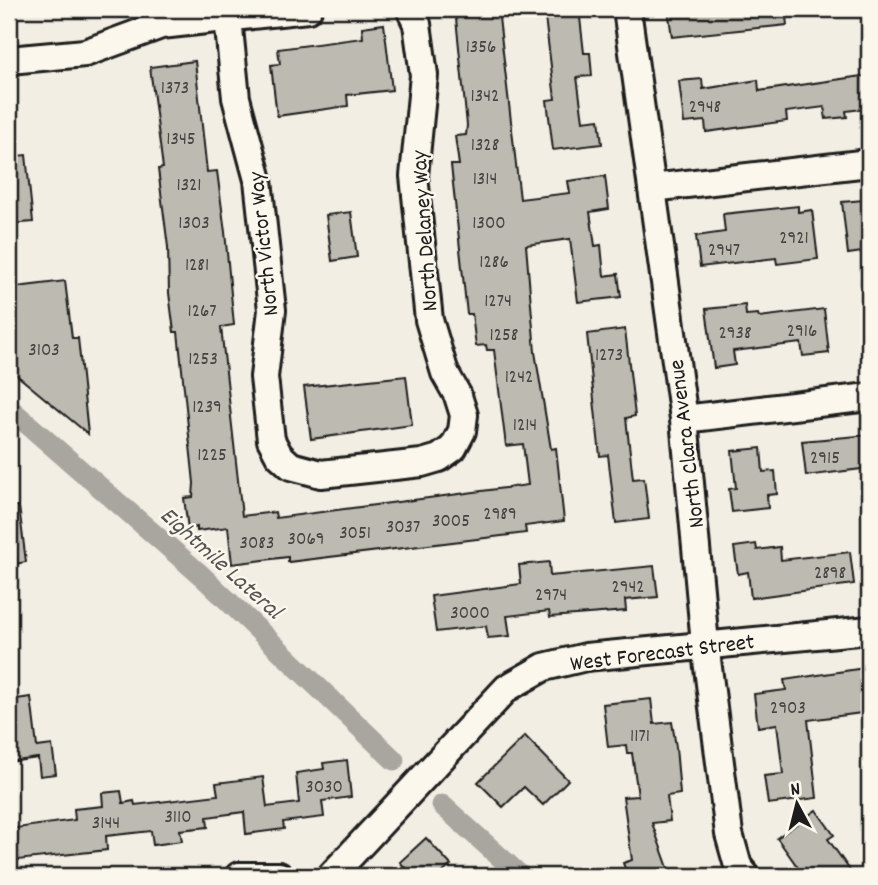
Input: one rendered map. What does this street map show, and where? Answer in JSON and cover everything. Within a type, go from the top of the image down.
[{"type":"street","points":[[9,60],[85,52],[161,25],[308,9]]},
{"type":"street","name":"North Delaney Way","points":[[291,466],[321,474],[422,464],[439,458],[453,448],[463,432],[464,415],[458,396],[444,373],[429,320],[414,176],[424,75],[417,24],[410,9]]},
{"type":"street","name":"North Clara Avenue","points":[[627,9],[684,419],[705,644],[729,834],[738,866],[746,876]]},
{"type":"street","name":"North Victor Way","points":[[228,18],[240,117],[258,180],[272,310],[264,377],[271,440],[279,455],[291,466]]},
{"type":"street","points":[[652,188],[869,163]]},
{"type":"street","points":[[684,419],[869,397]]},
{"type":"street","name":"West Forecast Street","points":[[331,876],[507,688],[544,667],[575,660],[705,644],[869,630]]},
{"type":"street","points":[[239,876],[279,876]]},
{"type":"building","points":[[455,9],[498,9],[520,199],[570,193],[568,181],[605,176],[609,209],[590,212],[595,246],[601,245],[604,276],[618,274],[621,297],[578,302],[570,239],[526,245],[535,352],[551,449],[556,448],[564,521],[525,526],[526,533],[288,562],[288,557],[232,564],[228,527],[197,531],[197,527],[188,529],[184,498],[193,497],[194,483],[178,332],[174,332],[169,293],[168,247],[158,169],[163,168],[150,67],[195,61],[207,172],[217,171],[225,232],[234,325],[221,327],[242,516],[275,512],[276,518],[528,485],[523,444],[506,446],[494,350],[487,350],[486,345],[476,346],[472,314],[467,314],[451,165],[459,165],[455,136],[466,135],[467,125]]},
{"type":"building","points":[[544,9],[579,9],[584,53],[590,53],[592,76],[577,77],[583,121],[599,119],[602,144],[553,150],[547,100],[555,99]]},
{"type":"building","points":[[668,9],[785,9],[787,25],[672,37]]},
{"type":"building","points":[[384,24],[392,90],[347,95],[348,106],[277,116],[271,65],[280,64],[278,49],[363,38],[362,27]]},
{"type":"building","points":[[869,75],[869,108],[846,111],[847,117],[826,119],[824,107],[786,112],[787,121],[706,132],[705,121],[684,123],[679,81],[702,79],[703,89],[758,80],[759,91]]},
{"type":"building","points":[[26,155],[33,222],[9,224],[9,157]]},
{"type":"building","points":[[863,200],[865,220],[869,220],[869,251],[848,254],[842,202]]},
{"type":"building","points":[[798,206],[798,212],[812,210],[818,259],[777,264],[776,258],[700,267],[696,236],[725,232],[723,214]]},
{"type":"building","points":[[351,212],[357,257],[332,261],[326,215]]},
{"type":"building","points":[[65,281],[72,338],[78,338],[88,434],[13,372],[12,357],[9,357],[9,288]]},
{"type":"building","points":[[745,305],[746,315],[758,314],[759,317],[824,309],[829,353],[803,356],[801,343],[733,351],[735,365],[714,368],[706,309]]},
{"type":"building","points":[[625,329],[635,416],[626,418],[633,479],[644,478],[649,519],[616,523],[608,455],[600,456],[587,334]]},
{"type":"building","points":[[406,376],[412,425],[311,439],[304,387]]},
{"type":"building","points":[[869,435],[869,468],[806,476],[802,441]]},
{"type":"building","points":[[761,448],[763,472],[775,471],[777,494],[767,495],[768,508],[732,512],[729,489],[736,488],[732,451]]},
{"type":"building","points":[[9,506],[19,506],[26,562],[9,565]]},
{"type":"building","points":[[756,544],[757,550],[780,547],[781,560],[850,552],[854,584],[751,598],[748,572],[738,574],[734,547]]},
{"type":"building","points":[[549,562],[550,576],[654,566],[658,597],[625,600],[626,611],[550,617],[549,611],[507,616],[510,636],[488,638],[486,626],[436,632],[431,596],[521,584],[519,565]]},
{"type":"building","points":[[865,668],[865,675],[869,675],[869,712],[808,720],[817,798],[768,804],[764,776],[783,774],[777,724],[758,727],[754,694],[786,690],[784,680]]},
{"type":"building","points":[[31,697],[37,747],[52,745],[56,774],[40,776],[38,758],[9,762],[9,700]]},
{"type":"building","points":[[651,699],[654,724],[672,722],[676,747],[680,794],[667,796],[670,821],[652,823],[671,876],[628,876],[623,863],[632,860],[623,797],[638,796],[632,753],[627,753],[626,745],[608,747],[603,704]]},
{"type":"building","points":[[525,736],[568,780],[543,805],[524,787],[503,807],[478,782]]},
{"type":"building","points":[[347,760],[351,797],[322,801],[324,817],[283,822],[284,829],[246,834],[244,812],[207,817],[208,827],[180,830],[182,841],[153,845],[151,831],[106,836],[107,850],[9,861],[9,829],[75,820],[74,809],[103,806],[102,793],[121,791],[123,803],[134,801],[135,805],[218,795],[216,783],[263,777],[267,807],[299,803],[296,773],[324,769],[323,763]]},
{"type":"building","points":[[816,810],[834,835],[828,839],[854,876],[804,876],[777,838]]},
{"type":"building","points":[[426,838],[451,865],[439,876],[396,876],[405,868],[400,862]]},
{"type":"waterway","name":"Eightmile Lateral","points":[[9,408],[202,576],[394,760]]},
{"type":"waterway","name":"Eightmile Lateral","points":[[442,805],[521,876]]}]
